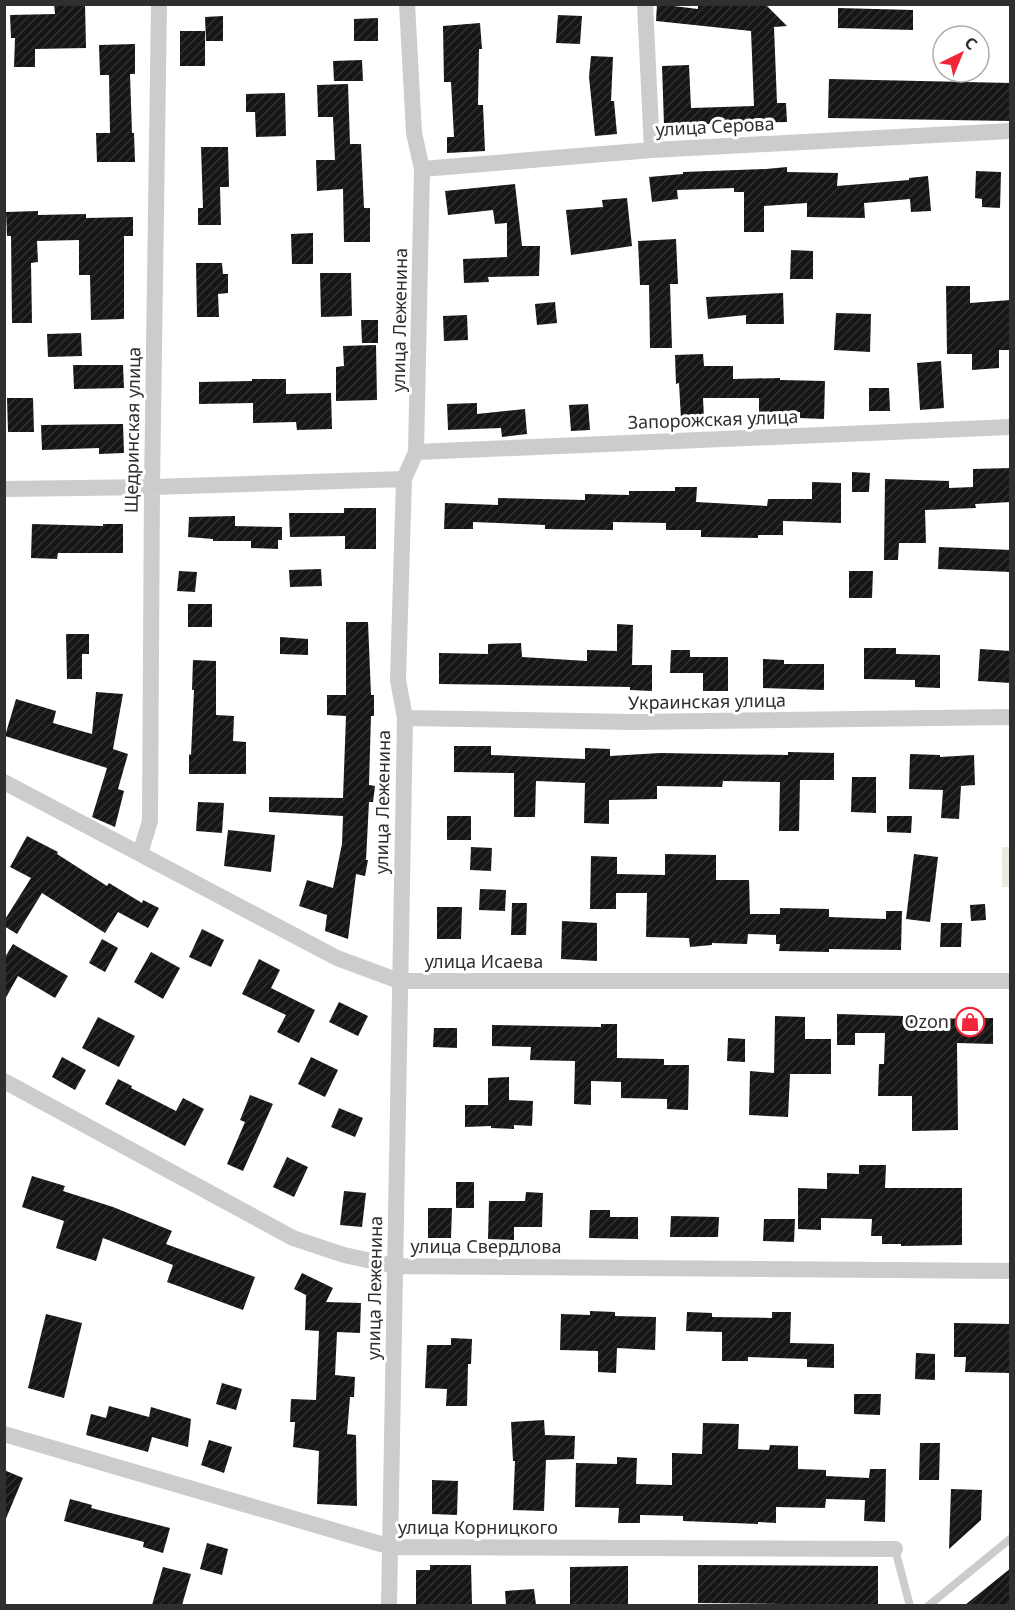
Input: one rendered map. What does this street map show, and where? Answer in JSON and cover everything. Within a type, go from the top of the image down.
[{"type":"street","name":"Щедринская улица","points":[[140,854],[150,821],[159,4]]},
{"type":"street","name":"улица Леженина","points":[[389,1605],[405,718],[398,680],[404,479],[416,452],[422,169],[414,133],[407,4]]},
{"type":"street","points":[[645,4],[652,150]]},
{"type":"street","name":"улица Серова","points":[[422,169],[652,150],[1011,130]]},
{"type":"street","name":"Запорожская улица","points":[[416,452],[1011,427]]},
{"type":"street","points":[[4,489],[404,479]]},
{"type":"street","name":"Украинская улица","points":[[405,718],[643,722],[1011,717]]},
{"type":"street","name":"улица Исаева","points":[[4,782],[337,958],[399,981],[1011,981]]},
{"type":"street","name":"улица Свердлова","points":[[4,1081],[293,1238],[344,1255],[395,1266],[1011,1271]]},
{"type":"street","name":"улица Корницкого","points":[[4,1434],[391,1548],[895,1549]]},
{"type":"lane","points":[[928,1605],[1011,1539]]},
{"type":"lane","points":[[895,1549],[910,1605]]},
{"type":"green space","points":[[1002,847],[1010,847],[1010,887],[1002,887]]},
{"type":"building","points":[[54,4],[85,4],[86,48],[35,49],[35,67],[14,67],[15,38],[11,38],[10,15],[55,14]]},
{"type":"building","points":[[657,4],[698,9],[698,4],[765,4],[787,26],[774,27],[777,103],[786,103],[787,122],[664,125],[662,66],[689,65],[691,108],[754,106],[751,31],[656,21]]},
{"type":"building","points":[[838,8],[913,10],[913,30],[838,28]]},
{"type":"building","points":[[558,15],[582,16],[580,44],[556,43]]},
{"type":"building","points":[[223,16],[223,41],[206,41],[205,17]]},
{"type":"building","points":[[378,18],[378,41],[354,41],[354,19]]},
{"type":"building","points":[[480,23],[482,49],[479,49],[478,105],[483,105],[485,151],[447,153],[447,137],[454,137],[451,82],[444,82],[443,26]]},
{"type":"building","points":[[180,31],[205,31],[205,66],[180,66]]},
{"type":"building","points":[[135,44],[135,74],[130,74],[135,162],[97,162],[96,133],[110,133],[109,75],[100,75],[99,45]]},
{"type":"building","points":[[591,56],[613,57],[611,101],[614,101],[617,134],[595,136],[589,77]]},
{"type":"building","points":[[362,60],[363,81],[334,81],[333,61]]},
{"type":"building","points":[[829,79],[931,81],[931,84],[1011,83],[1011,121],[828,118]]},
{"type":"building","points":[[348,84],[350,144],[361,144],[364,208],[370,208],[370,242],[344,242],[343,189],[317,191],[316,160],[335,160],[333,117],[318,117],[317,85]]},
{"type":"building","points":[[285,93],[286,136],[256,137],[255,112],[246,112],[246,94]]},
{"type":"building","points":[[201,147],[228,147],[229,187],[220,187],[221,225],[198,225],[198,208],[203,208]]},
{"type":"building","points":[[787,167],[787,172],[838,173],[837,186],[909,180],[909,178],[928,176],[931,211],[911,212],[910,199],[864,203],[865,218],[807,217],[807,203],[764,206],[764,232],[744,232],[744,192],[734,192],[734,188],[677,190],[678,199],[652,202],[649,177],[683,174],[683,172]]},
{"type":"building","points":[[976,171],[1001,172],[1000,208],[982,207],[982,199],[975,198]]},
{"type":"building","points":[[515,184],[522,246],[540,246],[539,276],[488,277],[489,282],[464,283],[463,259],[507,257],[507,223],[495,224],[493,210],[448,215],[445,191]]},
{"type":"building","points":[[627,198],[632,246],[571,255],[566,210],[603,207],[602,200]]},
{"type":"building","points":[[38,211],[38,215],[86,214],[86,218],[133,217],[133,236],[124,236],[124,319],[91,320],[90,275],[79,275],[79,240],[37,241],[38,262],[31,263],[32,323],[12,323],[11,236],[7,236],[6,212]]},
{"type":"building","points":[[313,233],[313,264],[292,264],[291,234]]},
{"type":"building","points":[[676,239],[678,284],[670,284],[672,348],[650,348],[649,285],[640,285],[638,241]]},
{"type":"building","points":[[791,250],[813,251],[813,279],[790,279]]},
{"type":"building","points":[[196,263],[222,263],[223,274],[228,274],[228,293],[218,294],[219,317],[197,317]]},
{"type":"building","points":[[320,273],[351,273],[352,316],[321,317]]},
{"type":"building","points":[[946,286],[970,286],[970,303],[1011,300],[1011,350],[999,350],[999,368],[972,370],[972,354],[947,354]]},
{"type":"building","points":[[783,293],[784,324],[746,324],[746,315],[708,319],[706,297]]},
{"type":"building","points":[[555,302],[557,323],[537,325],[535,304]]},
{"type":"building","points":[[836,313],[871,314],[870,352],[834,350]]},
{"type":"building","points":[[467,315],[468,340],[444,341],[443,316]]},
{"type":"building","points":[[361,320],[378,320],[378,343],[362,343]]},
{"type":"building","points":[[81,333],[82,356],[48,357],[47,334]]},
{"type":"building","points":[[376,345],[377,400],[336,401],[336,367],[344,366],[343,346]]},
{"type":"building","points":[[703,354],[704,366],[733,366],[733,379],[780,378],[780,380],[825,381],[824,419],[800,418],[800,412],[759,414],[759,398],[703,398],[704,418],[681,419],[675,355]]},
{"type":"building","points":[[941,361],[944,408],[920,410],[917,363]]},
{"type":"building","points":[[73,365],[123,365],[124,388],[74,389]]},
{"type":"building","points":[[252,379],[286,379],[286,394],[331,393],[332,429],[297,430],[296,422],[253,423],[253,403],[199,404],[199,382],[252,381]]},
{"type":"building","points":[[869,388],[889,388],[890,411],[869,411]]},
{"type":"building","points":[[7,398],[33,398],[34,432],[8,432]]},
{"type":"building","points":[[477,403],[477,414],[525,409],[527,434],[502,437],[501,428],[448,430],[447,404]]},
{"type":"building","points":[[588,404],[590,430],[571,431],[569,405]]},
{"type":"building","points":[[123,424],[124,453],[99,454],[99,448],[42,450],[41,425]]},
{"type":"building","points":[[1011,468],[1011,502],[975,504],[976,508],[925,510],[926,543],[899,543],[898,560],[884,560],[885,479],[949,481],[949,488],[973,487],[973,469]]},
{"type":"building","points":[[852,472],[870,473],[869,492],[852,492]]},
{"type":"building","points":[[812,482],[841,483],[841,523],[783,521],[783,535],[758,535],[758,538],[701,537],[701,530],[666,530],[666,523],[613,522],[613,530],[545,529],[545,525],[473,522],[473,529],[444,529],[445,503],[498,505],[498,498],[585,500],[585,494],[629,495],[629,491],[675,491],[675,487],[697,487],[696,502],[767,506],[768,499],[812,499]]},
{"type":"building","points":[[344,508],[376,508],[376,549],[345,549],[345,536],[290,537],[289,513],[344,513]]},
{"type":"building","points":[[235,516],[235,526],[282,527],[282,540],[278,540],[278,549],[251,548],[251,541],[213,541],[213,539],[188,537],[189,517]]},
{"type":"building","points":[[32,524],[103,526],[103,524],[123,524],[123,553],[58,553],[57,559],[31,558]]},
{"type":"building","points":[[939,547],[1011,550],[1011,572],[938,569]]},
{"type":"building","points":[[321,569],[322,586],[290,587],[289,570]]},
{"type":"building","points":[[179,571],[197,572],[195,592],[177,591]]},
{"type":"building","points":[[849,571],[873,571],[872,598],[849,598]]},
{"type":"building","points":[[188,604],[212,604],[212,627],[188,627]]},
{"type":"building","points":[[346,622],[368,622],[371,695],[374,695],[374,716],[371,716],[369,785],[375,786],[373,802],[369,802],[366,860],[368,860],[365,876],[356,874],[348,939],[325,931],[327,915],[299,906],[307,880],[333,888],[342,844],[343,816],[269,812],[269,797],[343,798],[346,716],[327,715],[327,695],[346,695]]},
{"type":"building","points":[[617,624],[633,625],[632,665],[652,665],[652,691],[630,690],[630,687],[439,684],[439,653],[488,654],[488,644],[521,643],[522,657],[587,661],[587,650],[617,651]]},
{"type":"building","points":[[66,634],[89,634],[89,654],[82,654],[82,679],[67,679]]},
{"type":"building","points":[[280,637],[308,639],[308,655],[280,654]]},
{"type":"building","points":[[864,648],[896,648],[896,654],[940,655],[940,688],[915,687],[915,680],[864,679]]},
{"type":"building","points":[[980,649],[1011,651],[1011,683],[978,681]]},
{"type":"building","points":[[671,650],[690,650],[690,657],[728,657],[728,691],[703,691],[703,673],[670,673]]},
{"type":"building","points":[[763,659],[784,660],[784,664],[824,664],[824,690],[763,688]]},
{"type":"building","points":[[193,660],[216,661],[216,715],[234,716],[233,741],[246,742],[246,774],[189,774],[194,690],[192,690]]},
{"type":"building","points":[[96,692],[123,694],[113,749],[128,754],[118,789],[124,791],[115,827],[92,817],[107,768],[5,736],[16,699],[56,711],[53,723],[92,734]]},
{"type":"building","points":[[454,746],[491,746],[491,755],[585,759],[585,748],[610,749],[610,756],[660,753],[788,755],[788,752],[834,753],[834,780],[800,780],[799,831],[779,831],[780,782],[723,781],[722,787],[657,786],[657,799],[609,800],[609,824],[584,823],[585,783],[536,781],[535,817],[514,817],[514,773],[454,772]]},
{"type":"building","points":[[910,754],[940,755],[940,757],[974,755],[975,785],[961,786],[959,819],[941,818],[943,790],[909,789]]},
{"type":"building","points":[[852,777],[876,777],[876,813],[851,812]]},
{"type":"building","points":[[198,802],[224,803],[222,833],[196,831]]},
{"type":"building","points":[[447,816],[471,816],[471,840],[447,840]]},
{"type":"building","points":[[887,816],[912,816],[911,833],[887,832]]},
{"type":"building","points":[[228,830],[275,835],[271,872],[224,866]]},
{"type":"building","points":[[27,836],[58,852],[57,854],[107,886],[109,883],[142,903],[143,900],[159,908],[148,928],[118,912],[105,933],[42,893],[17,934],[4,926],[4,921],[31,878],[10,867]]},
{"type":"building","points":[[471,847],[492,848],[491,871],[470,870]]},
{"type":"building","points":[[665,854],[716,855],[716,880],[749,880],[750,914],[780,914],[780,908],[829,909],[829,917],[886,919],[886,911],[902,911],[901,950],[779,951],[780,944],[776,944],[776,935],[748,934],[747,944],[712,943],[712,945],[690,947],[689,938],[646,937],[647,893],[616,893],[616,909],[590,909],[591,856],[617,857],[617,874],[665,875]]},
{"type":"building","points":[[914,854],[938,857],[930,922],[906,919]]},
{"type":"building","points":[[480,889],[506,890],[505,911],[479,910]]},
{"type":"building","points":[[512,903],[527,903],[526,935],[511,935]]},
{"type":"building","points":[[985,904],[986,920],[971,921],[970,905]]},
{"type":"building","points":[[437,907],[462,907],[461,939],[437,939]]},
{"type":"building","points":[[562,921],[597,923],[597,961],[561,959]]},
{"type":"building","points":[[941,923],[962,923],[961,947],[940,947]]},
{"type":"building","points":[[202,929],[224,940],[211,967],[189,957]]},
{"type":"building","points":[[102,939],[118,948],[105,972],[89,963]]},
{"type":"building","points":[[13,944],[68,976],[55,998],[18,976],[4,1001],[4,959]]},
{"type":"building","points":[[151,952],[180,968],[163,999],[134,982]]},
{"type":"building","points":[[259,959],[280,970],[271,988],[315,1010],[299,1043],[277,1032],[286,1015],[242,994]]},
{"type":"building","points":[[339,1002],[368,1016],[358,1036],[329,1022]]},
{"type":"building","points":[[837,1014],[903,1016],[903,1019],[993,1018],[993,1044],[957,1043],[958,1130],[912,1131],[912,1096],[878,1096],[879,1064],[884,1064],[885,1033],[855,1033],[855,1045],[837,1045]]},
{"type":"building","points":[[775,1016],[805,1017],[805,1039],[831,1039],[831,1074],[790,1074],[788,1117],[749,1115],[750,1071],[774,1073]]},
{"type":"building","points":[[98,1017],[135,1036],[119,1067],[82,1048]]},
{"type":"building","points":[[601,1024],[617,1024],[617,1058],[664,1059],[664,1065],[689,1065],[688,1110],[667,1109],[667,1099],[621,1098],[621,1082],[591,1081],[591,1105],[574,1104],[575,1061],[530,1060],[531,1047],[492,1046],[492,1025],[601,1027]]},
{"type":"building","points":[[434,1028],[457,1028],[457,1048],[433,1047]]},
{"type":"building","points":[[728,1038],[745,1039],[745,1062],[727,1061]]},
{"type":"building","points":[[62,1057],[86,1070],[75,1090],[52,1077]]},
{"type":"building","points":[[311,1057],[338,1070],[325,1097],[298,1084]]},
{"type":"building","points":[[509,1077],[509,1100],[533,1101],[532,1126],[514,1125],[514,1129],[491,1128],[491,1126],[465,1127],[465,1105],[488,1105],[488,1078]]},
{"type":"building","points":[[118,1079],[176,1111],[183,1098],[204,1109],[185,1146],[105,1104]]},
{"type":"building","points":[[250,1095],[273,1104],[243,1171],[227,1164],[245,1122],[240,1120]]},
{"type":"building","points":[[339,1108],[363,1118],[355,1137],[331,1127]]},
{"type":"building","points":[[287,1157],[308,1167],[294,1197],[273,1187]]},
{"type":"building","points":[[859,1165],[886,1165],[885,1188],[962,1188],[962,1245],[882,1244],[882,1236],[871,1236],[872,1219],[821,1218],[821,1230],[798,1229],[798,1188],[827,1189],[827,1173],[859,1174]]},
{"type":"building","points":[[32,1176],[65,1186],[63,1191],[113,1207],[172,1231],[166,1244],[255,1277],[243,1310],[167,1282],[173,1265],[103,1238],[96,1261],[56,1248],[64,1221],[22,1207]]},
{"type":"building","points":[[456,1182],[474,1182],[474,1208],[456,1208]]},
{"type":"building","points":[[344,1191],[366,1193],[362,1227],[340,1225]]},
{"type":"building","points":[[526,1192],[543,1193],[542,1227],[514,1227],[514,1240],[488,1239],[489,1201],[525,1201]]},
{"type":"building","points":[[428,1208],[452,1208],[451,1238],[428,1238]]},
{"type":"building","points":[[590,1210],[610,1210],[610,1217],[638,1217],[638,1239],[589,1238]]},
{"type":"building","points":[[671,1216],[719,1217],[718,1237],[670,1237]]},
{"type":"building","points":[[764,1219],[795,1219],[794,1242],[763,1241]]},
{"type":"building","points":[[302,1273],[333,1288],[326,1302],[361,1303],[360,1333],[337,1332],[335,1375],[355,1377],[354,1397],[350,1397],[347,1434],[356,1435],[357,1506],[317,1504],[319,1451],[293,1447],[295,1422],[290,1422],[291,1399],[316,1400],[319,1331],[305,1330],[306,1295],[294,1289]]},
{"type":"building","points":[[590,1311],[615,1312],[615,1316],[656,1317],[655,1350],[617,1348],[616,1373],[598,1372],[598,1351],[560,1350],[561,1314],[590,1315]]},
{"type":"building","points":[[687,1312],[712,1313],[712,1317],[772,1318],[772,1312],[791,1312],[790,1343],[834,1344],[834,1368],[807,1367],[807,1359],[748,1357],[748,1361],[722,1361],[722,1332],[686,1331]]},
{"type":"building","points":[[46,1314],[82,1323],[64,1398],[28,1388]]},
{"type":"building","points":[[954,1323],[1011,1324],[1011,1373],[965,1372],[966,1357],[954,1357]]},
{"type":"building","points":[[451,1338],[472,1339],[471,1364],[468,1364],[467,1406],[446,1406],[447,1389],[425,1388],[427,1345],[451,1345]]},
{"type":"building","points":[[916,1353],[935,1354],[935,1380],[915,1379]]},
{"type":"building","points":[[222,1383],[242,1389],[236,1410],[216,1404]]},
{"type":"building","points":[[854,1394],[881,1394],[880,1415],[854,1414]]},
{"type":"building","points":[[109,1406],[149,1417],[151,1407],[191,1419],[188,1447],[152,1437],[148,1452],[86,1435],[91,1414],[106,1418]]},
{"type":"building","points":[[544,1420],[545,1435],[575,1436],[574,1459],[546,1460],[544,1511],[513,1510],[515,1461],[513,1461],[511,1422]]},
{"type":"building","points":[[703,1423],[739,1424],[738,1449],[769,1450],[770,1445],[798,1446],[798,1469],[826,1470],[826,1476],[869,1478],[870,1469],[886,1469],[885,1522],[864,1521],[865,1500],[826,1499],[825,1508],[776,1507],[776,1523],[758,1522],[758,1524],[683,1521],[683,1516],[640,1515],[640,1523],[618,1523],[619,1508],[575,1507],[576,1463],[617,1464],[617,1457],[637,1458],[636,1484],[672,1485],[672,1453],[702,1454]]},
{"type":"building","points":[[209,1440],[232,1447],[224,1473],[201,1465]]},
{"type":"building","points":[[920,1443],[940,1443],[939,1480],[919,1480]]},
{"type":"building","points":[[4,1470],[23,1478],[5,1521],[4,1521]]},
{"type":"building","points":[[432,1480],[458,1481],[457,1515],[432,1514]]},
{"type":"building","points":[[951,1489],[982,1490],[981,1520],[949,1549]]},
{"type":"building","points":[[70,1499],[92,1505],[91,1508],[170,1528],[163,1553],[143,1547],[144,1542],[64,1521]]},
{"type":"building","points":[[207,1543],[228,1549],[222,1575],[200,1569]]},
{"type":"building","points":[[430,1565],[471,1565],[472,1604],[416,1605],[416,1570],[430,1570]]},
{"type":"building","points":[[698,1565],[878,1566],[878,1605],[698,1603]]},
{"type":"building","points":[[628,1566],[628,1605],[570,1605],[570,1567]]},
{"type":"building","points":[[163,1567],[191,1574],[182,1605],[152,1605]]},
{"type":"building","points":[[1011,1568],[1011,1605],[965,1605]]},
{"type":"building","points":[[534,1589],[536,1605],[506,1605],[505,1591]]},
{"type":"place","name":"Ozon","points":[[970,1022]]}]
